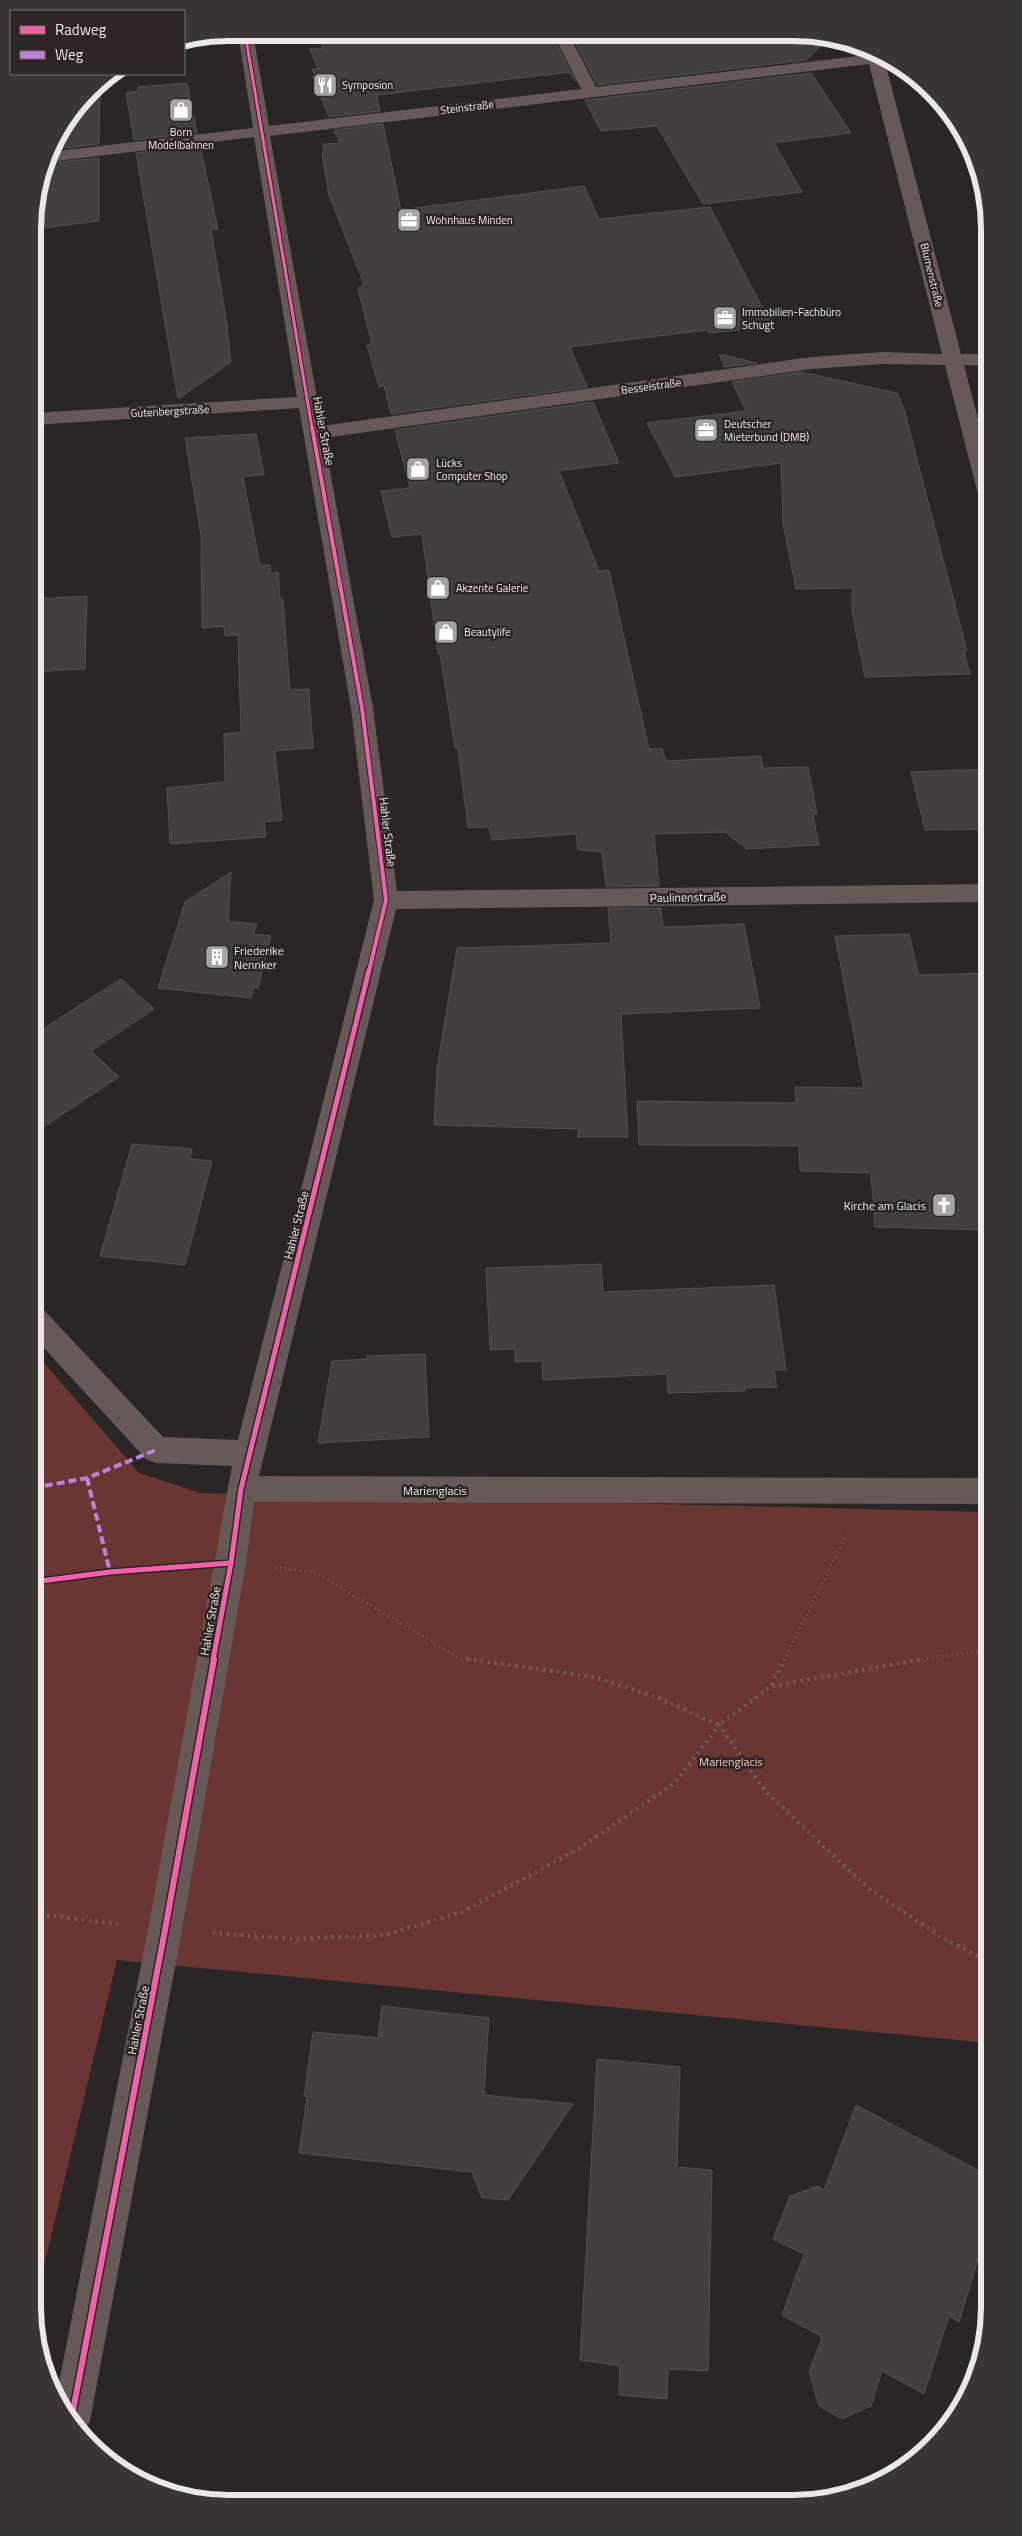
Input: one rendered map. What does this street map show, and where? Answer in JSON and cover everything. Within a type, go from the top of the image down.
[{"type":"street","name":"Hahler Straße","points":[[73,2411],[165,1930],[231,1563],[240,1489],[386,900],[362,708],[246,41]]},
{"type":"street","points":[[565,41],[591,92]]},
{"type":"street","name":"Steinstraße","points":[[56,156],[591,92],[866,57]]},
{"type":"street","name":"Blumenstraße","points":[[881,63],[953,358],[981,464]]},
{"type":"street","name":"Besselstraße","points":[[315,433],[811,363],[883,358],[981,360]]},
{"type":"street","name":"Gutenbergstraße","points":[[41,419],[308,402]]},
{"type":"street","name":"Paulinenstraße","points":[[386,900],[981,893]]},
{"type":"street","points":[[41,1326],[156,1450],[250,1454]]},
{"type":"street","name":"Marienglacis","points":[[240,1489],[981,1491]]},
{"type":"path","points":[[772,1686],[868,1491]]},
{"type":"path","points":[[231,1563],[315,1572],[459,1658],[594,1677],[659,1698],[719,1725],[766,1792],[868,1888],[943,1938],[981,1958]]},
{"type":"path","points":[[41,1915],[165,1930],[293,1939],[385,1935],[462,1912],[578,1849],[675,1783],[719,1725],[772,1686],[981,1650]]},
{"type":"green space","name":"Marienglacis","points":[[41,1359],[139,1473],[201,1493],[981,1512],[981,2042],[117,1960],[41,2278]]},
{"type":"building","points":[[320,41],[555,41],[575,81],[570,72],[377,95],[380,111],[329,117],[312,76],[315,76],[312,69],[318,69],[310,49],[323,48]]},
{"type":"building","points":[[574,41],[793,41],[822,44],[807,60],[597,85]]},
{"type":"building","points":[[811,73],[851,133],[774,143],[802,192],[703,204],[657,126],[601,131],[585,100]]},
{"type":"building","points":[[187,83],[197,133],[134,140],[126,93],[138,91],[138,87]]},
{"type":"building","points":[[100,93],[99,144],[60,149],[66,135],[80,115]]},
{"type":"building","points":[[383,124],[401,210],[584,186],[599,219],[710,207],[772,326],[709,333],[707,330],[570,347],[587,387],[391,414],[384,386],[379,387],[367,345],[372,344],[358,289],[364,284],[329,195],[322,153],[324,153],[323,144],[340,143],[334,130]]},
{"type":"building","points":[[200,145],[218,229],[211,230],[226,318],[231,362],[178,399],[136,153]]},
{"type":"building","points":[[99,158],[99,221],[41,228],[45,192],[54,162]]},
{"type":"building","points":[[719,354],[757,363],[725,367]]},
{"type":"building","points":[[801,372],[897,393],[904,409],[967,651],[964,651],[970,674],[865,677],[852,612],[852,588],[796,589],[783,523],[781,463],[675,477],[647,423],[746,411],[732,382]]},
{"type":"building","points":[[593,402],[619,463],[559,471],[599,571],[609,570],[649,749],[662,748],[666,761],[761,756],[763,768],[808,767],[817,814],[813,814],[819,845],[747,849],[725,832],[654,834],[659,886],[606,887],[602,852],[578,850],[576,834],[492,840],[489,827],[468,828],[458,748],[455,748],[440,654],[438,654],[422,534],[392,537],[381,491],[410,488],[395,430]]},
{"type":"building","points":[[256,434],[264,474],[243,477],[260,565],[270,565],[270,573],[278,572],[280,599],[283,599],[290,690],[309,689],[313,748],[275,751],[282,820],[264,822],[266,837],[170,844],[167,788],[225,782],[224,734],[241,732],[238,635],[225,636],[224,626],[202,628],[201,535],[185,438]]},
{"type":"building","points":[[87,596],[85,669],[41,672],[41,599]]},
{"type":"building","points":[[981,769],[981,829],[925,830],[911,772]]},
{"type":"building","name":"Friederike Nennker","points":[[231,872],[228,921],[257,924],[253,934],[271,936],[258,988],[254,987],[251,998],[158,988],[185,902]]},
{"type":"building","points":[[608,908],[661,908],[663,927],[744,924],[760,1008],[621,1014],[628,1137],[578,1137],[578,1129],[434,1125],[437,1068],[457,948],[611,943]]},
{"type":"building","points":[[909,934],[919,975],[981,973],[981,1230],[875,1227],[871,1173],[800,1171],[799,1146],[639,1145],[637,1101],[796,1103],[795,1087],[864,1088],[835,936]]},
{"type":"building","points":[[121,979],[154,1009],[91,1051],[119,1077],[41,1129],[41,1030]]},
{"type":"building","points":[[132,1144],[192,1149],[190,1159],[212,1161],[185,1265],[100,1256]]},
{"type":"building","points":[[601,1264],[603,1292],[774,1285],[786,1370],[774,1370],[777,1387],[744,1388],[745,1391],[668,1393],[667,1374],[543,1380],[542,1361],[515,1362],[515,1349],[490,1350],[486,1268]]},
{"type":"building","points":[[425,1354],[429,1437],[318,1443],[332,1361],[368,1359],[367,1356]]},
{"type":"building","points":[[382,2006],[489,2018],[484,2095],[573,2104],[508,2200],[482,2198],[472,2172],[299,2153],[307,2097],[304,2096],[313,2032],[378,2038]]},
{"type":"building","points":[[597,2059],[680,2067],[677,2167],[712,2170],[708,2371],[668,2369],[667,2399],[619,2395],[620,2366],[580,2360]]},
{"type":"building","points":[[856,2105],[981,2172],[981,2249],[959,2322],[949,2316],[924,2394],[882,2371],[871,2406],[842,2419],[819,2406],[809,2372],[822,2337],[782,2315],[804,2254],[773,2239],[790,2196],[818,2186],[824,2190]]},
{"type":"marked path","points":[[41,1487],[87,1478],[156,1450]]},
{"type":"marked path","points":[[87,1478],[110,1572]]},
{"type":"cycle path","points":[[73,2411],[165,1930],[231,1563],[241,1489],[386,900],[362,708],[284,267],[246,41]]},
{"type":"cycle path","points":[[41,1581],[110,1572],[231,1563]]},
{"type":"place","name":"Symposion","points":[[325,85]]},
{"type":"place","name":"Born Modellbahnen","points":[[181,110]]},
{"type":"place","name":"Wohnhaus Minden","points":[[409,220]]},
{"type":"place","name":"Immobilien-Fachbüro Schugt","points":[[725,318]]},
{"type":"place","name":"Deutscher Mieterbund (DMB)","points":[[706,430]]},
{"type":"place","name":"Lücks Computer Shop","points":[[418,469]]},
{"type":"place","name":"Akzente Galerie","points":[[438,588]]},
{"type":"place","name":"Beautylife","points":[[446,632]]},
{"type":"place","name":"Friederike Nennker","points":[[217,957]]},
{"type":"place","name":"Kirche am Glacis","points":[[944,1205]]}]
